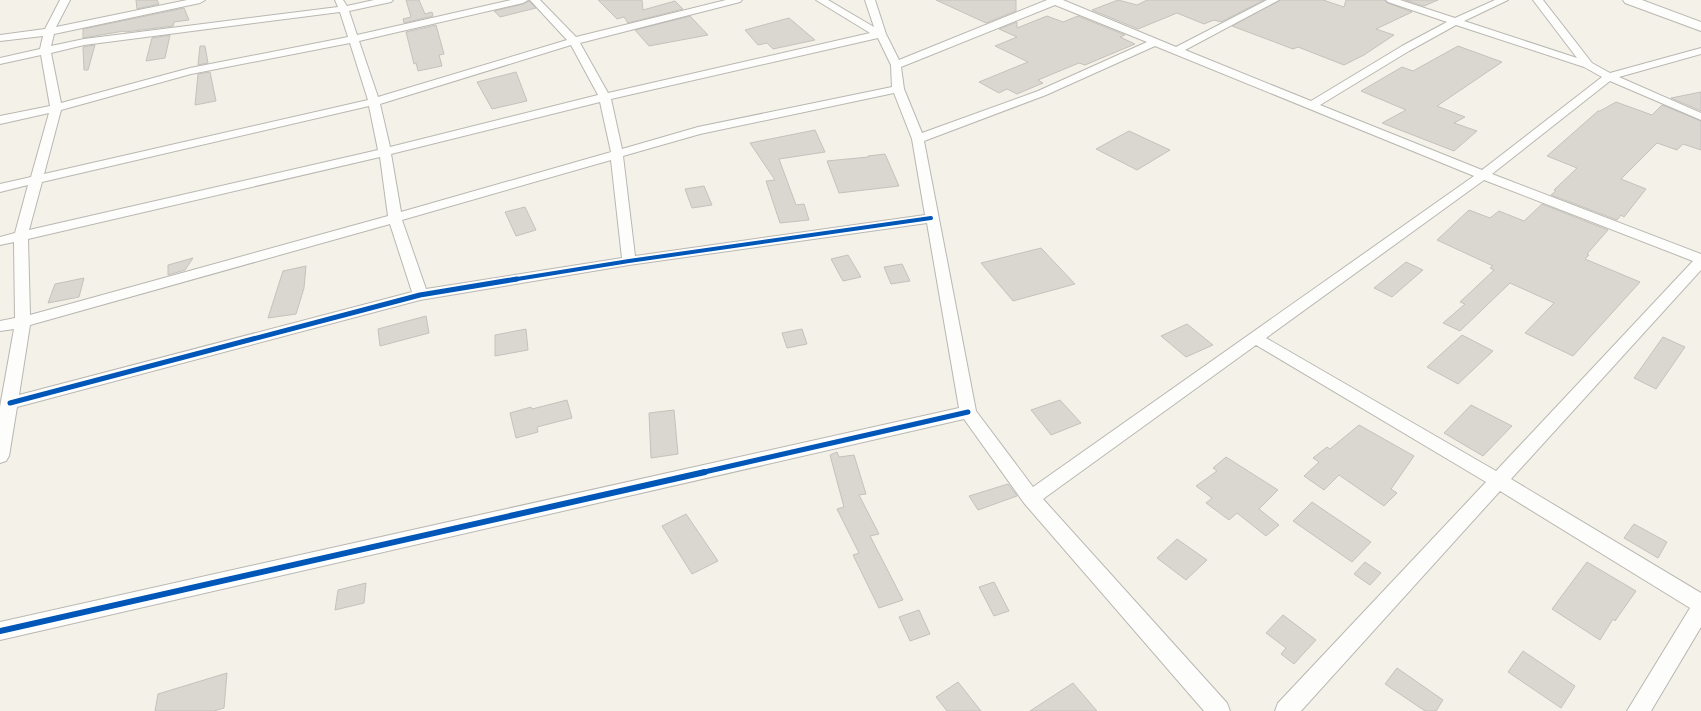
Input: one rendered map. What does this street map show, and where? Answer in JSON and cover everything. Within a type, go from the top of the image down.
[{"type":"main road","points":[[1630,0],[1701,27]]},
{"type":"street","points":[[0,456],[23,322],[21,236],[56,108],[45,50],[49,32],[65,0]]},
{"type":"street","points":[[0,38],[49,32],[200,0]]},
{"type":"street","points":[[0,61],[84,42],[341,4],[388,0]]},
{"type":"street","points":[[0,120],[56,108],[190,71],[354,39],[523,0]]},
{"type":"street","points":[[535,0],[574,41],[605,97],[617,154],[629,261]]},
{"type":"street","points":[[0,188],[374,102],[574,41],[736,0]]},
{"type":"street","points":[[821,0],[879,34]]},
{"type":"street","points":[[870,0],[879,34],[896,65],[898,89],[918,139],[931,218],[968,412],[1031,498],[1219,711]]},
{"type":"street","points":[[896,65],[1055,0],[1176,51],[1483,175],[1701,260],[1286,711]]},
{"type":"street","points":[[1176,51],[1272,0]]},
{"type":"street","points":[[1391,0],[1588,65],[1609,76],[1701,117]]},
{"type":"street","points":[[1312,106],[1469,13],[1503,0]]},
{"type":"street","points":[[1538,0],[1588,65]]},
{"type":"street","points":[[341,4],[374,102],[385,152],[395,218],[420,296]]},
{"type":"street","points":[[0,241],[385,152],[605,97],[879,34]]},
{"type":"street","points":[[918,139],[1042,93],[1155,42]]},
{"type":"street","points":[[1031,498],[1483,175],[1609,76],[1701,51]]},
{"type":"street","points":[[0,326],[23,322],[395,218],[698,131],[898,89]]},
{"type":"street","points":[[10,403],[420,296],[629,261],[931,218]]},
{"type":"street","points":[[1255,338],[1498,481],[1701,604]]},
{"type":"street","points":[[0,631],[968,412]]},
{"type":"street","points":[[1638,711],[1701,608]]},
{"type":"building","points":[[136,0],[157,0],[159,4],[137,9]]},
{"type":"building","points":[[406,0],[419,0],[425,14],[432,12],[433,16],[404,23],[403,19],[411,17]]},
{"type":"building","points":[[598,0],[642,0],[643,10],[675,1],[683,9],[628,23],[624,17],[617,19]]},
{"type":"building","points":[[936,0],[1016,0],[1016,11],[986,23]]},
{"type":"building","points":[[1118,0],[1137,5],[1147,0],[1264,0],[1221,22],[1214,20],[1204,24],[1177,13],[1138,29],[1092,10]]},
{"type":"building","points":[[1280,0],[1323,0],[1344,7],[1346,0],[1384,0],[1412,12],[1376,29],[1394,35],[1364,55],[1344,65],[1298,47],[1293,49],[1232,26]]},
{"type":"building","points":[[1405,0],[1438,0],[1424,6]]},
{"type":"building","points":[[529,1],[536,8],[500,17],[494,11],[523,4]]},
{"type":"building","points":[[184,8],[189,20],[174,22],[173,26],[124,31],[83,38],[83,29]]},
{"type":"building","points":[[690,16],[708,35],[649,46],[635,30]]},
{"type":"building","points":[[1047,16],[1063,22],[1078,16],[1125,35],[1120,37],[1135,44],[1085,65],[1079,63],[1038,80],[1043,83],[1017,94],[1007,89],[999,93],[979,82],[1028,62],[995,46],[1017,37],[999,29],[1017,22],[1017,28]]},
{"type":"building","points":[[789,18],[815,40],[773,49],[767,43],[758,45],[745,30]]},
{"type":"building","points":[[436,25],[444,54],[439,55],[442,66],[418,71],[416,63],[414,64],[406,32]]},
{"type":"building","points":[[170,35],[165,58],[146,61],[152,38]]},
{"type":"building","points":[[95,45],[88,70],[84,70],[83,47]]},
{"type":"building","points":[[200,46],[205,46],[208,63],[198,65]]},
{"type":"building","points":[[1458,46],[1502,62],[1437,106],[1465,117],[1454,123],[1477,131],[1454,151],[1382,123],[1406,110],[1361,91],[1402,67],[1413,71]]},
{"type":"building","points":[[210,72],[216,101],[195,105],[198,74]]},
{"type":"building","points":[[516,72],[527,101],[492,109],[477,82]]},
{"type":"building","points":[[1701,92],[1701,111],[1671,98]]},
{"type":"building","points":[[1616,102],[1652,115],[1662,105],[1701,121],[1701,150],[1683,144],[1677,150],[1657,143],[1621,179],[1646,189],[1624,217],[1621,215],[1617,220],[1551,195],[1556,191],[1554,190],[1577,168],[1547,156],[1598,111]]},
{"type":"building","points":[[815,130],[825,152],[779,159],[796,205],[804,204],[809,220],[780,223],[766,181],[775,180],[750,143]]},
{"type":"building","points":[[1129,131],[1170,150],[1137,170],[1096,149]]},
{"type":"building","points":[[885,154],[899,186],[839,193],[827,161]]},
{"type":"building","points":[[704,186],[712,205],[692,208],[685,189]]},
{"type":"building","points":[[1542,204],[1608,230],[1587,254],[1589,255],[1585,259],[1640,282],[1573,356],[1525,333],[1554,303],[1510,283],[1460,331],[1443,323],[1465,304],[1460,302],[1494,270],[1490,268],[1493,266],[1437,240],[1469,210],[1490,218],[1499,211],[1524,221]]},
{"type":"building","points":[[525,207],[536,230],[516,236],[505,212]]},
{"type":"building","points":[[1041,248],[1075,284],[1013,301],[981,263]]},
{"type":"building","points":[[848,255],[861,277],[843,281],[831,259]]},
{"type":"building","points":[[193,258],[185,270],[168,275],[168,265]]},
{"type":"building","points":[[1406,262],[1423,270],[1392,297],[1374,288]]},
{"type":"building","points":[[902,264],[910,281],[891,284],[884,267]]},
{"type":"building","points":[[306,266],[304,288],[296,314],[268,318],[283,271]]},
{"type":"building","points":[[84,278],[79,297],[48,303],[55,284]]},
{"type":"building","points":[[426,316],[429,333],[380,346],[378,329]]},
{"type":"building","points":[[1187,324],[1213,345],[1186,357],[1161,336]]},
{"type":"building","points":[[526,329],[528,350],[495,356],[495,335]]},
{"type":"building","points":[[802,329],[807,344],[787,348],[782,333]]},
{"type":"building","points":[[1462,335],[1493,351],[1458,384],[1427,367]]},
{"type":"building","points":[[1663,337],[1685,347],[1656,389],[1634,378]]},
{"type":"building","points":[[567,400],[572,418],[537,427],[538,432],[516,438],[510,413]]},
{"type":"building","points":[[1060,400],[1081,423],[1051,435],[1031,410]]},
{"type":"building","points":[[1471,405],[1512,426],[1483,456],[1444,433]]},
{"type":"building","points":[[674,410],[678,454],[651,458],[649,413]]},
{"type":"building","points":[[1359,425],[1414,456],[1391,489],[1397,493],[1384,506],[1339,475],[1324,490],[1304,476],[1319,462],[1313,458],[1327,447],[1330,449]]},
{"type":"building","points":[[837,452],[839,457],[854,455],[866,494],[859,495],[879,534],[870,536],[903,600],[879,608],[853,555],[859,553],[837,509],[844,507],[830,455]]},
{"type":"building","points":[[1226,457],[1278,490],[1259,509],[1279,525],[1266,536],[1237,513],[1229,520],[1206,503],[1212,498],[1196,486],[1217,471],[1213,468]]},
{"type":"building","points":[[1008,484],[1017,496],[978,510],[969,496]]},
{"type":"building","points":[[1312,502],[1371,542],[1352,562],[1293,521]]},
{"type":"building","points":[[686,514],[718,561],[692,574],[662,526]]},
{"type":"building","points":[[1634,524],[1667,542],[1658,558],[1624,538]]},
{"type":"building","points":[[1177,539],[1207,560],[1186,580],[1157,558]]},
{"type":"building","points":[[1365,562],[1381,573],[1370,585],[1354,574]]},
{"type":"building","points":[[1587,562],[1636,591],[1615,621],[1613,619],[1600,640],[1552,609]]},
{"type":"building","points":[[994,582],[1009,611],[994,616],[979,587]]},
{"type":"building","points":[[366,583],[364,603],[335,610],[338,590]]},
{"type":"building","points":[[919,610],[930,634],[910,641],[899,617]]},
{"type":"building","points":[[1283,615],[1316,640],[1294,664],[1281,654],[1286,648],[1266,633]]},
{"type":"building","points":[[1523,651],[1575,686],[1561,708],[1508,672]]},
{"type":"building","points":[[1397,668],[1443,700],[1436,711],[1425,711],[1385,684]]},
{"type":"building","points":[[227,673],[224,708],[214,711],[155,711],[158,694]]},
{"type":"building","points":[[958,682],[981,711],[947,711],[936,697]]},
{"type":"building","points":[[1073,683],[1097,711],[1030,711]]},
{"type":"cycle path","points":[[10,403],[420,295],[629,261],[931,218]]},
{"type":"cycle path","points":[[0,631],[968,412]]}]
